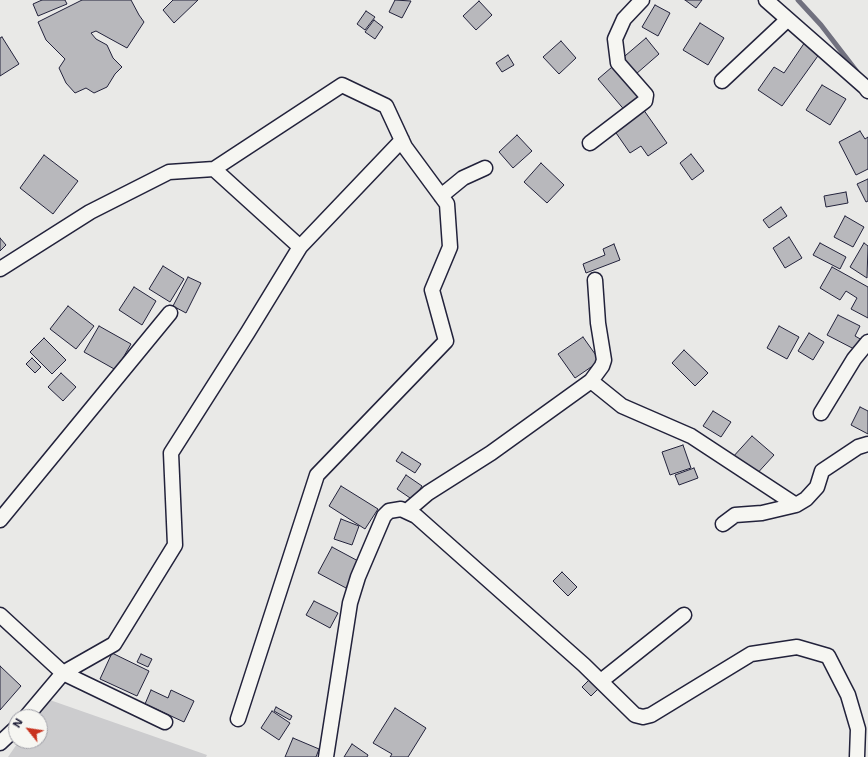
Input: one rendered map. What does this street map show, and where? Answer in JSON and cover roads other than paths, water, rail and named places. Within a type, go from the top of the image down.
[{"type":"street","points":[[590,143],[645,101],[646,95],[618,63],[615,39],[624,19],[642,0]]},
{"type":"street","points":[[766,0],[868,91]]},
{"type":"street","points":[[722,81],[787,20]]},
{"type":"street","points":[[0,269],[90,212],[169,172],[214,169],[342,85],[386,106],[402,140],[447,204],[450,246],[432,290],[446,341],[317,475],[238,719]]},
{"type":"street","points":[[33,709],[63,673],[114,644],[176,545],[171,453],[300,247],[402,140]]},
{"type":"street","points":[[441,196],[463,178],[484,168]]},
{"type":"street","points":[[214,169],[300,247]]},
{"type":"street","points":[[407,511],[428,493],[491,453],[591,381],[602,366],[604,360],[598,323],[594,280]]},
{"type":"street","points":[[0,520],[170,313]]},
{"type":"street","points":[[821,413],[854,359],[868,342]]},
{"type":"street","points":[[591,381],[622,406],[691,436],[796,505]]},
{"type":"street","points":[[723,524],[735,515],[762,513],[796,505],[806,499],[817,487],[822,471],[858,447],[868,444]]},
{"type":"street","points":[[326,757],[350,603],[358,576],[385,515],[395,509],[407,511],[416,516],[584,665],[632,712],[643,717],[651,715],[751,654],[797,647],[828,656],[850,702],[858,728],[856,757]]},
{"type":"street","points":[[0,615],[63,673],[165,722]]},
{"type":"street","points":[[601,682],[684,615]]},
{"type":"street","points":[[0,743],[8,736]]},
{"type":"waterway","points":[[798,0],[821,25],[858,73]]}]
